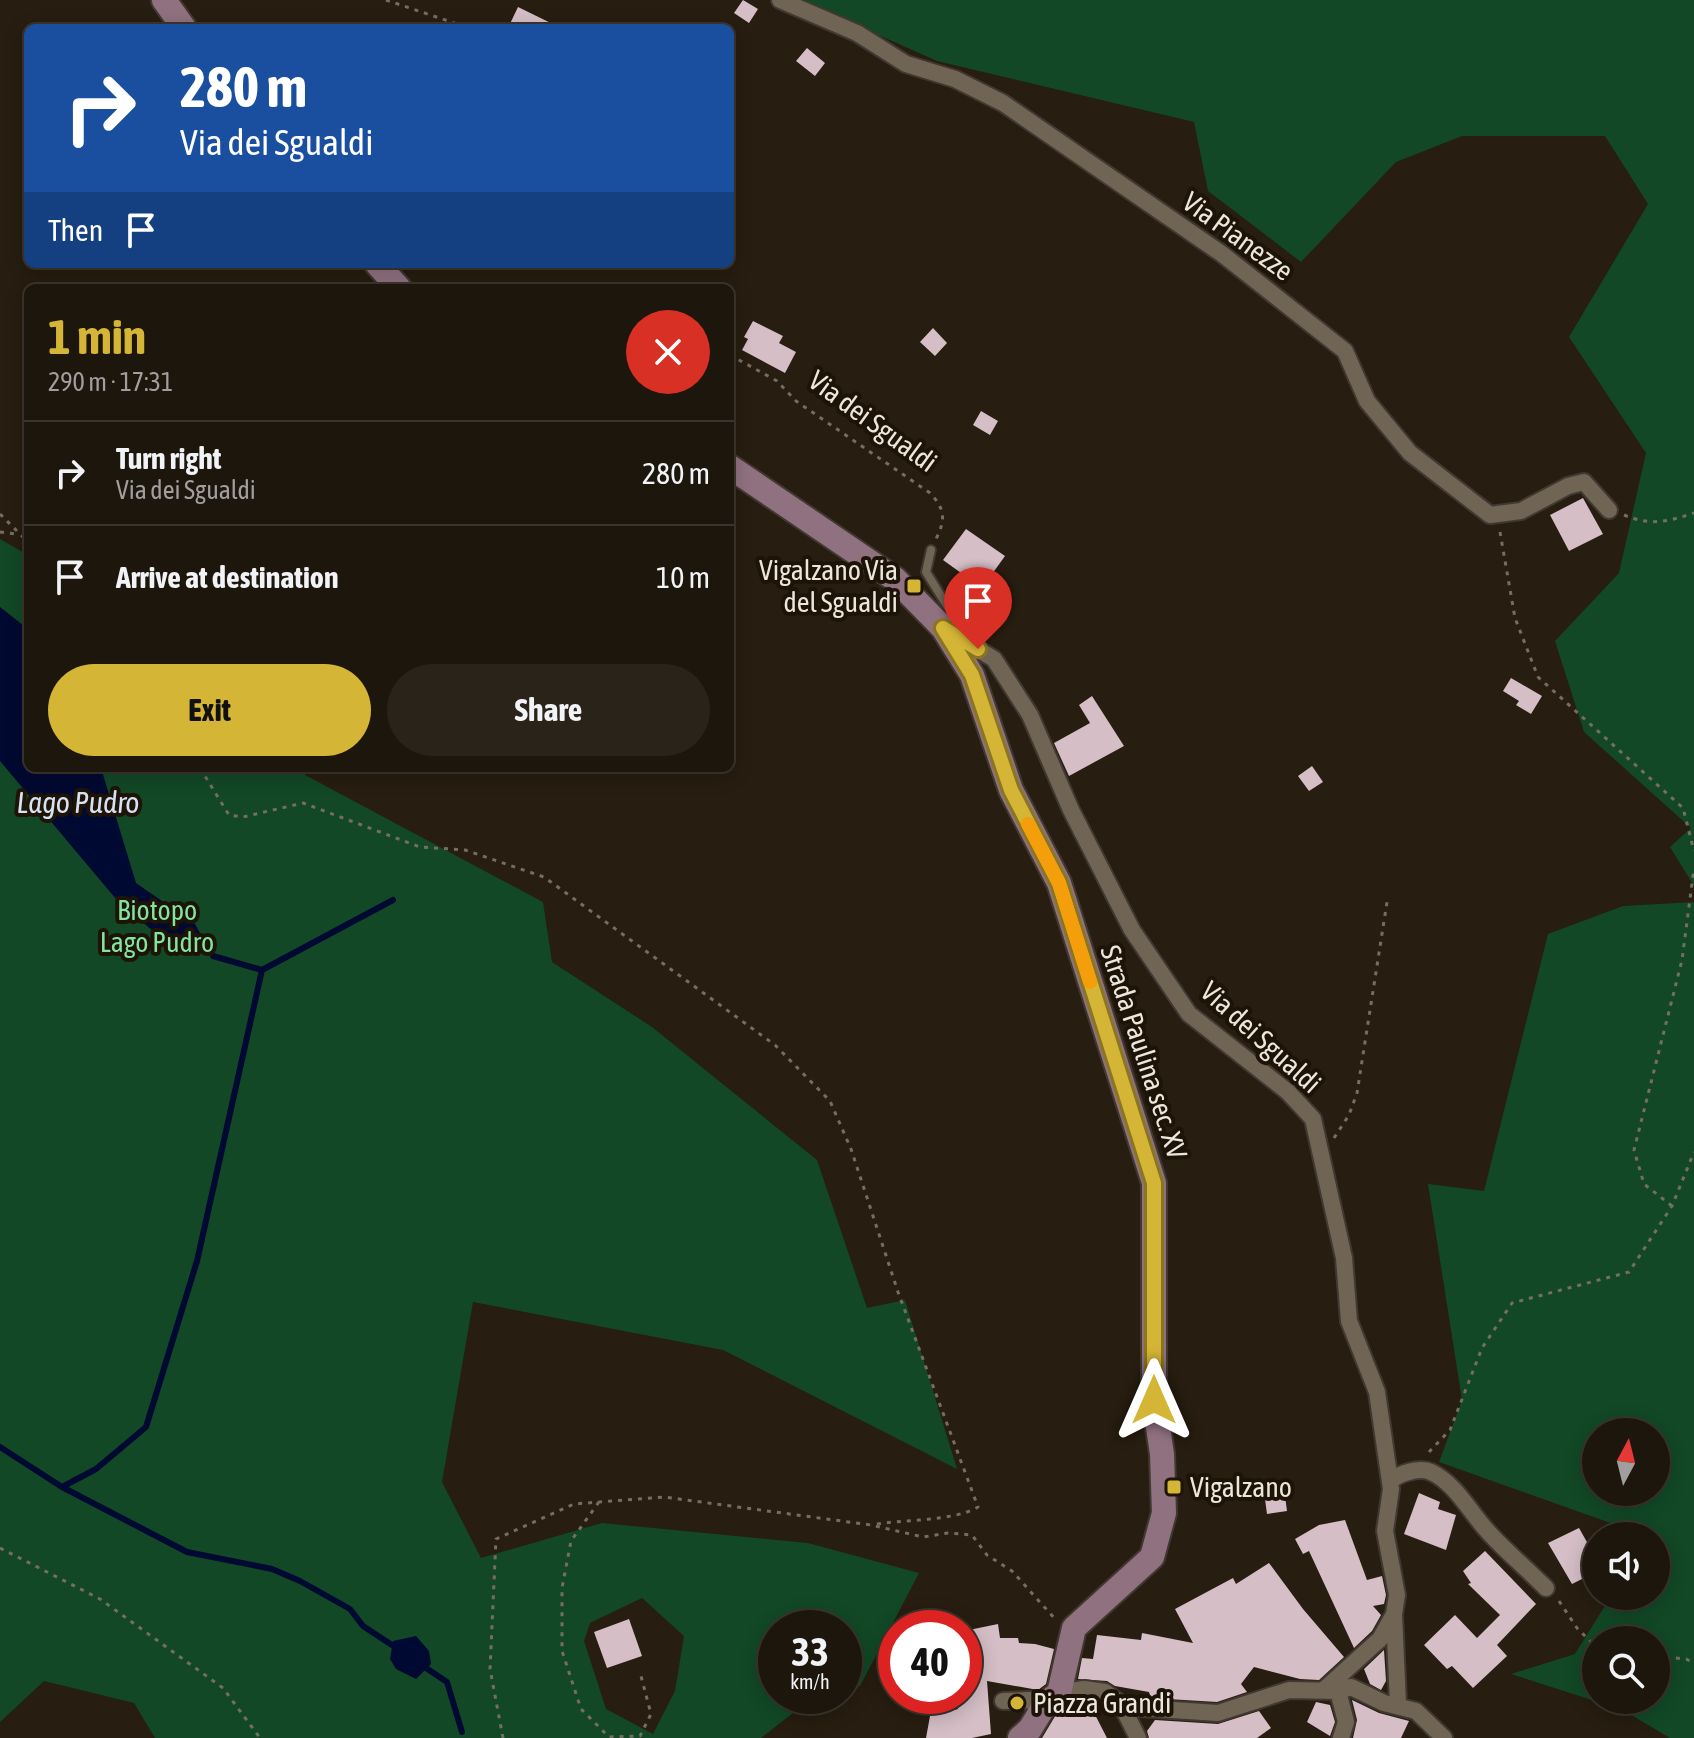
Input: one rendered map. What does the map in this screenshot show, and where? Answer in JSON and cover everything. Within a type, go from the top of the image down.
[{"type":"street","points":[[164,0],[181,24]]},
{"type":"street","name":"Via Pianezze","points":[[780,0],[857,33],[906,64],[955,79],[1003,103],[1222,254],[1345,351],[1367,401],[1410,453],[1490,515],[1501,514]]},
{"type":"street","points":[[381,268],[395,284]]},
{"type":"street","name":"Strada Paulina sec. XV","points":[[734,470],[895,579],[952,633],[972,675],[1011,790],[1059,883],[1154,1183],[1154,1400],[1162,1454],[1164,1513],[1152,1557],[1074,1628],[1051,1700],[1020,1738]]},
{"type":"street","points":[[1501,514],[1521,511],[1568,486],[1584,482],[1609,510]]},
{"type":"street","name":"Via dei Sgualdi","points":[[952,633],[994,659],[1030,715],[1071,810],[1132,930],[1189,1014],[1288,1092],[1313,1119],[1344,1258],[1349,1321],[1377,1392],[1390,1481],[1385,1531],[1397,1595],[1394,1614],[1398,1704]]},
{"type":"street","points":[[1390,1481],[1409,1472],[1430,1472],[1447,1483],[1490,1535],[1546,1588]]},
{"type":"street","points":[[1332,1690],[1380,1639],[1394,1614]]},
{"type":"street","points":[[1121,1704],[1218,1713],[1289,1690],[1351,1687],[1384,1703],[1398,1704],[1416,1711],[1444,1738]]},
{"type":"street","points":[[1003,1701],[1051,1700],[1084,1689],[1105,1692],[1121,1704],[1138,1738]]},
{"type":"street","points":[[1332,1690],[1346,1722],[1341,1738]]},
{"type":"lane","points":[[931,550],[926,572],[956,620],[952,633]]},
{"type":"path","points":[[386,0],[457,24]]},
{"type":"path","name":"Via dei Sgualdi","points":[[734,357],[777,381],[796,401],[930,493],[941,505],[944,518],[931,550]]},
{"type":"path","points":[[1609,510],[1641,522],[1662,523],[1694,513]]},
{"type":"path","points":[[1501,514],[1497,513],[1515,618],[1538,677],[1683,808],[1694,851]]},
{"type":"path","points":[[0,514],[24,539]]},
{"type":"path","points":[[0,532],[17,534]]},
{"type":"path","points":[[202,772],[229,815],[243,817],[303,803],[420,847],[465,850],[544,877],[775,1045],[830,1101],[851,1149],[898,1292],[978,1507],[963,1515],[902,1519],[871,1525]]},
{"type":"path","points":[[1672,1206],[1644,1184],[1634,1150],[1682,960],[1694,868]]},
{"type":"path","points":[[1323,1154],[1349,1115],[1357,1093],[1387,902]]},
{"type":"path","points":[[1409,1472],[1450,1430],[1482,1348],[1512,1303],[1629,1272],[1672,1206],[1694,1152]]},
{"type":"path","points":[[503,1738],[490,1669],[496,1539],[574,1504],[664,1497],[871,1525],[923,1537],[948,1533],[972,1535],[987,1555],[1012,1571],[1062,1625],[1069,1650]]},
{"type":"path","points":[[599,1502],[571,1541],[562,1588],[562,1651],[581,1709],[609,1737],[640,1736],[651,1714],[641,1676]]},
{"type":"path","points":[[0,1548],[100,1599],[211,1679],[223,1688],[260,1738]]},
{"type":"path","points":[[1546,1588],[1571,1614],[1582,1632]]},
{"type":"path","points":[[1670,1657],[1694,1663]]},
{"type":"green space","points":[[800,0],[1694,0],[1694,886],[1670,847],[1691,828],[1584,732],[1555,641],[1619,573],[1646,453],[1569,337],[1648,204],[1605,136],[1462,136],[1396,162],[1301,262],[1208,191],[1194,122],[937,61]]},
{"type":"green space","name":"Biotopo Lago Pudro","points":[[0,539],[24,553],[24,772],[306,772],[305,775],[543,902],[552,962],[652,1027],[817,1160],[867,1308],[905,1300],[957,1469],[723,1350],[473,1302],[442,1482],[481,1558],[602,1523],[808,1543],[919,1573],[900,1610],[878,1610],[878,1652],[862,1682],[862,1610],[758,1610],[758,1714],[792,1714],[761,1738],[155,1738],[134,1703],[44,1681],[0,1722]],"holes":[[[642,1598],[684,1636],[675,1691],[653,1734],[606,1709],[584,1641],[590,1623]]]},
{"type":"green space","points":[[1694,902],[1694,1738],[1670,1738],[1630,1714],[1670,1714],[1670,1626],[1592,1626],[1602,1610],[1670,1610],[1670,1522],[1608,1522],[1439,1462],[1462,1400],[1428,1184],[1484,1191],[1548,934],[1623,906]]},
{"type":"green space","points":[[1582,1643],[1582,1697],[1511,1674],[1575,1654]]},
{"type":"water","name":"Lago Pudro","points":[[0,607],[24,626],[24,772],[102,772],[136,883],[195,924],[213,956],[162,939],[116,899],[0,761]]},
{"type":"water","points":[[416,1636],[429,1651],[431,1664],[416,1679],[396,1669],[390,1659],[393,1641]]},
{"type":"building","points":[[743,0],[758,9],[749,23],[734,13]]},
{"type":"building","points":[[518,7],[553,24],[510,24]]},
{"type":"building","points":[[807,48],[825,63],[815,76],[796,61]]},
{"type":"building","points":[[753,321],[783,336],[779,343],[796,352],[785,373],[742,350],[748,339],[744,337]]},
{"type":"building","points":[[933,328],[947,343],[935,356],[920,342]]},
{"type":"building","points":[[981,411],[998,421],[990,435],[973,425]]},
{"type":"building","points":[[1583,498],[1603,534],[1569,551],[1550,515]]},
{"type":"building","points":[[966,529],[1005,556],[982,588],[943,560]]},
{"type":"building","points":[[1511,678],[1542,696],[1531,714],[1516,705],[1519,701],[1503,691]]},
{"type":"building","points":[[1092,696],[1124,746],[1069,776],[1054,743],[1090,723],[1079,705]]},
{"type":"building","points":[[1312,766],[1323,782],[1309,791],[1298,776]]},
{"type":"building","points":[[1283,1481],[1287,1511],[1267,1514],[1263,1484]]},
{"type":"building","points":[[1419,1493],[1440,1502],[1438,1509],[1456,1515],[1446,1550],[1404,1534]]},
{"type":"building","points":[[1345,1520],[1367,1580],[1382,1576],[1386,1595],[1384,1604],[1373,1606],[1381,1615],[1372,1631],[1354,1648],[1309,1551],[1303,1554],[1295,1539],[1319,1525]]},
{"type":"building","points":[[1579,1528],[1582,1533],[1582,1579],[1572,1584],[1548,1543]]},
{"type":"building","points":[[1485,1551],[1536,1604],[1497,1645],[1507,1656],[1473,1688],[1452,1666],[1447,1669],[1424,1645],[1455,1615],[1477,1638],[1500,1615],[1468,1584],[1471,1583],[1463,1571]]},
{"type":"building","points":[[1269,1563],[1344,1657],[1319,1680],[1300,1679],[1254,1667],[1241,1684],[1247,1692],[1217,1702],[1151,1698],[1149,1692],[1115,1686],[1107,1681],[1078,1679],[1082,1658],[1093,1659],[1097,1635],[1141,1640],[1142,1633],[1193,1643],[1175,1609],[1233,1578],[1236,1584]]},
{"type":"building","points":[[629,1619],[642,1656],[607,1668],[594,1632]]},
{"type":"building","points":[[998,1624],[1000,1638],[1018,1638],[1019,1643],[1054,1649],[1046,1684],[1038,1690],[987,1681],[991,1734],[972,1738],[926,1738],[930,1716],[982,1714],[982,1627]]},
{"type":"building","points":[[1384,1650],[1386,1681],[1381,1690],[1370,1684],[1364,1669]]},
{"type":"building","points":[[1352,1700],[1379,1713],[1409,1721],[1401,1738],[1353,1738],[1357,1720]]},
{"type":"building","points":[[1088,1701],[1107,1738],[1042,1738],[1057,1713],[1070,1702]]},
{"type":"building","points":[[1316,1702],[1330,1705],[1335,1722],[1330,1736],[1307,1722]]},
{"type":"building","points":[[1259,1711],[1271,1728],[1257,1738],[1149,1738],[1147,1731],[1155,1720],[1218,1724]]},
{"type":"waterway","points":[[213,956],[262,970],[393,900]]},
{"type":"waterway","points":[[62,1487],[96,1469],[146,1427],[197,1261],[262,970]]},
{"type":"waterway","points":[[0,1447],[62,1487],[187,1552],[272,1569],[300,1581],[350,1609],[363,1626],[398,1649]]},
{"type":"waterway","points":[[420,1664],[447,1682],[462,1732]]},
{"type":"slow traffic","points":[[1028,824],[1059,883],[1090,982]]},
{"type":"place","name":"Vigalzano Via del Sgualdi","points":[[914,586]]},
{"type":"place","name":"Vigalzano","points":[[1174,1487]]},
{"type":"place","name":"Piazza Grandi","points":[[1017,1703]]},
{"type":"route","points":[[978,649],[943,628],[972,675],[1011,790],[1059,883],[1154,1183],[1154,1400]]}]
